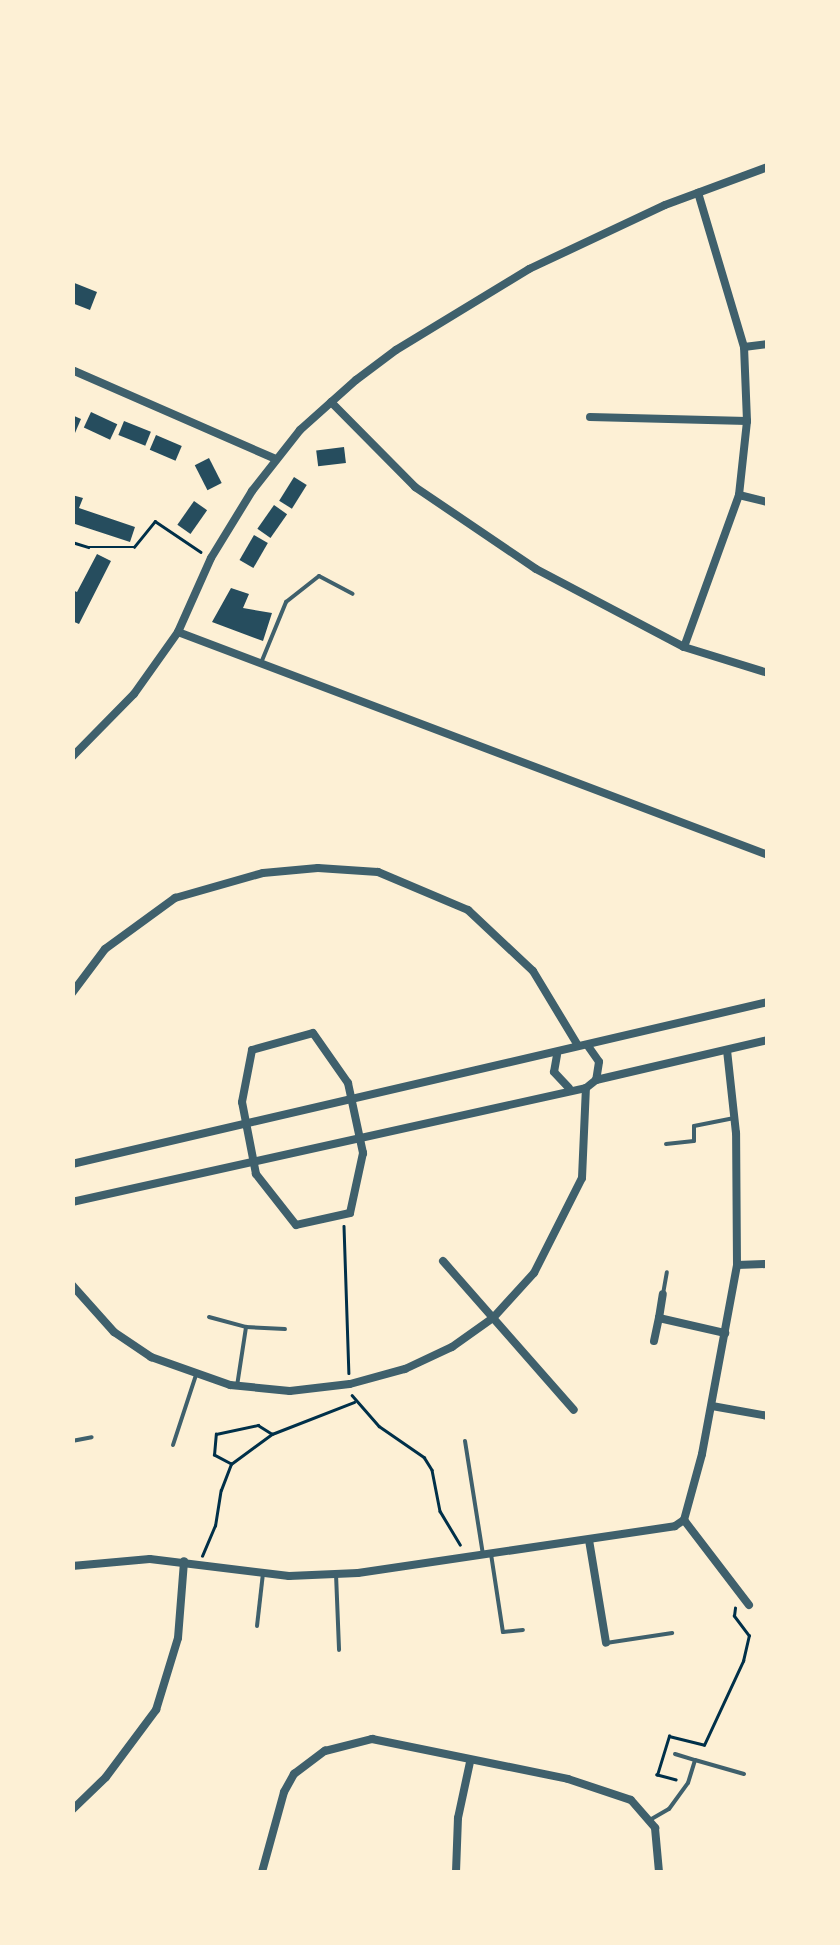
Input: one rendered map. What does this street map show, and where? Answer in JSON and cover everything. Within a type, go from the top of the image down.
[{"type":"street","points":[[72,757],[134,694],[178,632],[211,558],[276,459],[331,402],[396,350],[529,269],[698,193],[768,167]]},
{"type":"street","points":[[684,648],[738,495],[748,421],[744,347],[698,193]]},
{"type":"street","points":[[744,347],[768,344]]},
{"type":"street","points":[[72,370],[276,459]]},
{"type":"street","points":[[331,402],[415,487],[536,569],[684,648],[768,673]]},
{"type":"street","points":[[590,417],[748,421]]},
{"type":"street","points":[[738,495],[768,502]]},
{"type":"street","points":[[178,632],[768,855]]},
{"type":"street","points":[[72,993],[106,949],[175,898],[263,873],[318,868],[378,872],[468,910],[533,971],[578,1044]]},
{"type":"street","points":[[72,1164],[768,1002]]},
{"type":"street","points":[[313,1033],[353,1096],[362,1136],[363,1153],[350,1213],[296,1225],[251,1162],[243,1122],[242,1102],[252,1050],[313,1033]]},
{"type":"street","points":[[72,1202],[569,1088],[586,1088],[596,1080],[768,1040]]},
{"type":"street","points":[[588,1046],[600,1062],[596,1080]]},
{"type":"street","points":[[72,1566],[150,1559],[263,1572],[336,1574],[588,1540],[675,1526],[684,1520],[712,1406],[737,1265],[734,1118],[727,1050]]},
{"type":"street","points":[[557,1054],[554,1072],[569,1088]]},
{"type":"street","points":[[72,1285],[114,1332],[151,1358],[237,1386],[290,1391],[350,1384],[405,1369],[452,1347],[493,1318],[534,1274],[582,1178],[586,1088]]},
{"type":"street","points":[[443,1260],[574,1410]]},
{"type":"street","points":[[737,1265],[768,1264]]},
{"type":"street","points":[[654,1341],[663,1294]]},
{"type":"street","points":[[658,1318],[725,1333]]},
{"type":"street","points":[[712,1406],[768,1416]]},
{"type":"street","points":[[684,1520],[749,1605]]},
{"type":"street","points":[[588,1540],[606,1643]]},
{"type":"street","points":[[72,1810],[106,1777],[156,1710],[178,1638],[184,1562]]},
{"type":"street","points":[[262,1872],[284,1792],[308,1760],[325,1750],[372,1739],[568,1779],[631,1800],[655,1828],[658,1872]]},
{"type":"street","points":[[456,1872],[458,1818],[470,1762]]},
{"type":"lane","points":[[261,663],[286,602],[319,576],[353,594]]},
{"type":"lane","points":[[666,1144],[694,1141],[694,1126],[734,1118]]},
{"type":"lane","points":[[663,1294],[667,1272]]},
{"type":"lane","points":[[210,1317],[246,1327],[285,1329]]},
{"type":"lane","points":[[237,1386],[246,1327]]},
{"type":"lane","points":[[173,1445],[196,1375]]},
{"type":"lane","points":[[72,1441],[92,1437]]},
{"type":"lane","points":[[465,1441],[502,1632],[522,1630]]},
{"type":"lane","points":[[258,1626],[263,1572]]},
{"type":"lane","points":[[336,1574],[338,1650]]},
{"type":"lane","points":[[606,1643],[672,1633]]},
{"type":"lane","points":[[674,1754],[744,1774]]},
{"type":"lane","points":[[648,1820],[669,1809],[688,1783],[696,1760]]},
{"type":"path","points":[[72,542],[88,547],[134,547],[154,521],[211,558]]},
{"type":"path","points":[[340,1215],[346,1240],[350,1384],[356,1401],[378,1426],[424,1457],[432,1470],[440,1511],[470,1557]]},
{"type":"path","points":[[198,1563],[215,1526],[221,1490],[231,1464],[272,1434],[356,1401]]},
{"type":"path","points":[[231,1464],[214,1455],[216,1434],[258,1425],[272,1434]]},
{"type":"path","points":[[688,1783],[658,1776],[669,1736],[704,1745],[727,1697],[748,1636],[734,1616],[739,1592]]},
{"type":"building","points":[[72,282],[97,292],[90,310],[72,303]]},
{"type":"building","points":[[91,412],[117,424],[110,440],[84,427]]},
{"type":"building","points":[[72,415],[81,419],[72,440]]},
{"type":"building","points":[[124,421],[151,432],[145,446],[118,435]]},
{"type":"building","points":[[156,435],[182,446],[176,461],[150,450]]},
{"type":"building","points":[[344,447],[346,463],[318,466],[316,450]]},
{"type":"building","points":[[209,458],[222,483],[207,490],[195,465]]},
{"type":"building","points":[[294,477],[307,485],[292,509],[279,501]]},
{"type":"building","points":[[72,495],[83,498],[79,508],[135,527],[130,542],[72,523]]},
{"type":"building","points":[[194,501],[207,510],[190,534],[177,525]]},
{"type":"building","points":[[274,505],[287,514],[270,538],[257,529]]},
{"type":"building","points":[[254,535],[268,543],[253,568],[240,560]]},
{"type":"building","points":[[97,554],[111,561],[79,624],[72,621],[72,590],[77,592]]},
{"type":"building","points":[[231,588],[249,594],[243,608],[272,613],[263,641],[212,622]]}]
